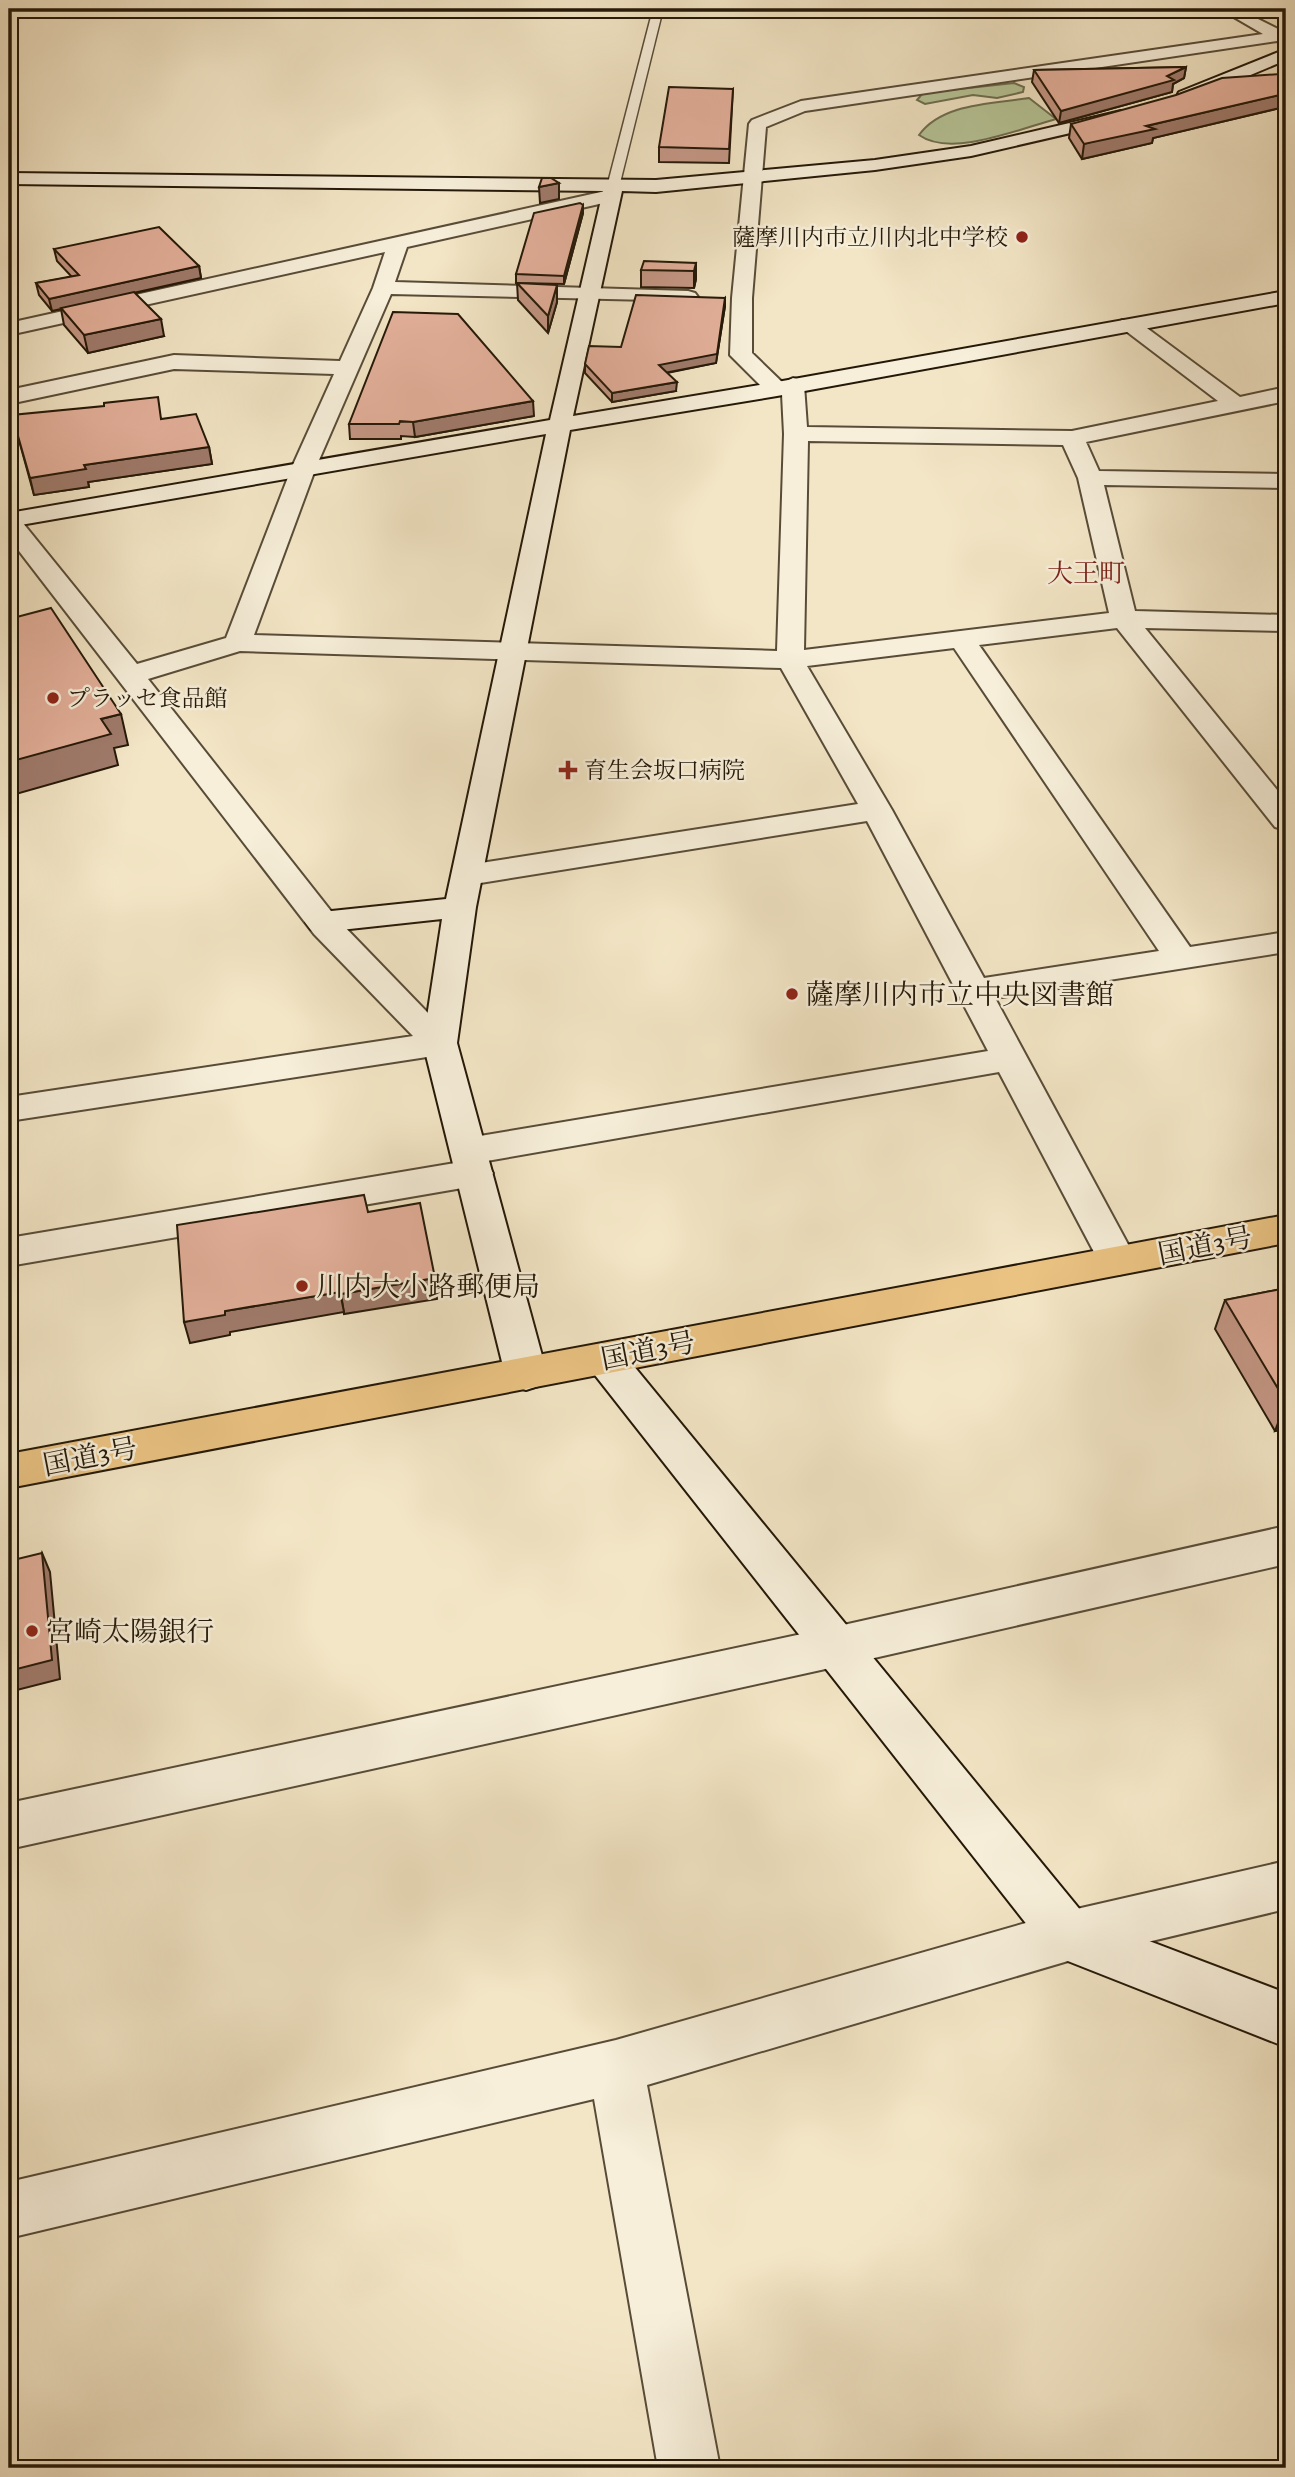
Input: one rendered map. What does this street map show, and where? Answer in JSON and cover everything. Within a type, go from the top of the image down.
[{"type":"highway","name":"国道3号","points":[[9,1471],[1286,1229]]},
{"type":"street","points":[[1227,9],[1283,38]]},
{"type":"street","points":[[1118,1261],[877,810],[790,660],[796,433],[785,387],[741,355],[728,298],[754,178],[758,124],[801,106],[1283,38]]},
{"type":"street","points":[[1168,103],[1286,54]]},
{"type":"street","points":[[9,178],[612,192],[754,178],[971,151],[1095,124],[1142,110]]},
{"type":"street","points":[[9,329],[398,244],[612,192]]},
{"type":"street","points":[[526,1374],[439,1043],[460,907],[560,425],[612,192]]},
{"type":"street","points":[[238,643],[304,467],[383,288],[398,244]]},
{"type":"street","points":[[383,288],[728,298]]},
{"type":"street","points":[[439,1043],[324,925],[9,521],[304,467],[785,387],[1286,297]]},
{"type":"street","points":[[1129,324],[1236,404]]},
{"type":"street","points":[[9,397],[174,362],[348,368]]},
{"type":"street","points":[[796,433],[1072,438],[1286,394]]},
{"type":"street","points":[[1072,438],[1090,478],[1124,619],[1286,821]]},
{"type":"street","points":[[1090,478],[1286,481]]},
{"type":"street","points":[[131,675],[238,643],[790,660],[1124,619],[1286,623]]},
{"type":"street","points":[[962,640],[1180,957]]},
{"type":"street","points":[[468,875],[877,810]]},
{"type":"street","points":[[324,925],[460,907]]},
{"type":"street","points":[[973,991],[1286,942]]},
{"type":"street","points":[[9,1109],[439,1043]]},
{"type":"street","points":[[9,1252],[1008,1059]]},
{"type":"street","points":[[605,1359],[839,1646],[1068,1936],[1286,2021]]},
{"type":"street","points":[[9,1826],[839,1646],[1286,1545]]},
{"type":"street","points":[[9,2210],[616,2067],[1068,1936],[1286,1885]]},
{"type":"street","points":[[616,2067],[689,2468]]},
{"type":"lane","points":[[612,192],[658,9]]},
{"type":"lane","points":[[765,9],[794,13]]},
{"type":"green space","points":[[1014,83],[1024,87],[1023,92],[997,98],[973,95],[925,104],[917,100],[923,93]]},
{"type":"green space","points":[[1029,98],[1056,119],[1005,135],[967,143],[949,144],[919,135],[929,124],[954,111]]},
{"type":"building","points":[[1186,67],[1167,76],[1174,80],[1061,111],[1034,70]]},
{"type":"building","points":[[1280,74],[1284,94],[1146,126],[1155,129],[1084,144],[1071,124],[1176,95],[1222,78]]},
{"type":"building","points":[[669,87],[733,89],[729,149],[659,147]]},
{"type":"building","points":[[542,178],[551,178],[559,183],[539,187]]},
{"type":"building","points":[[580,203],[583,205],[564,276],[516,274],[534,213]]},
{"type":"building","points":[[159,227],[199,266],[49,299],[36,283],[79,275],[54,249]]},
{"type":"building","points":[[644,261],[696,263],[694,271],[641,270]]},
{"type":"building","points":[[517,283],[557,285],[548,316]]},
{"type":"building","points":[[134,292],[161,319],[84,335],[61,308]]},
{"type":"building","points":[[636,295],[725,298],[717,354],[659,365],[677,382],[612,393],[585,364],[589,346],[621,347]]},
{"type":"building","points":[[393,312],[458,314],[533,401],[413,422],[400,421],[399,424],[349,424]]},
{"type":"building","points":[[158,397],[161,419],[196,414],[209,447],[84,465],[86,469],[30,478],[12,415],[104,406],[104,403]]},
{"type":"building","name":"プラッセ食品館","points":[[51,608],[121,714],[101,719],[111,734],[9,762],[9,619]]},
{"type":"building","points":[[364,1195],[368,1212],[420,1203],[435,1278],[225,1311],[225,1315],[184,1322],[177,1225]]},
{"type":"building","points":[[1286,1288],[1286,1402],[1225,1300]]},
{"type":"building","name":"宮崎太陽銀行","points":[[42,1553],[52,1660],[9,1671],[9,1561]]},
{"type":"place","name":"薩摩川内市立川内北中学校","points":[[1022,237]]},
{"type":"place","name":"プラッセ食品館","points":[[53,698]]},
{"type":"place","name":"育生会坂口病院","points":[[568,770]]},
{"type":"place","name":"薩摩川内市立中央図書館","points":[[792,994]]},
{"type":"place","name":"川内大小路郵便局","points":[[302,1286]]},
{"type":"place","name":"宮崎太陽銀行","points":[[32,1631]]},
{"type":"district","name":"大王町","points":[[1086,573]]}]
